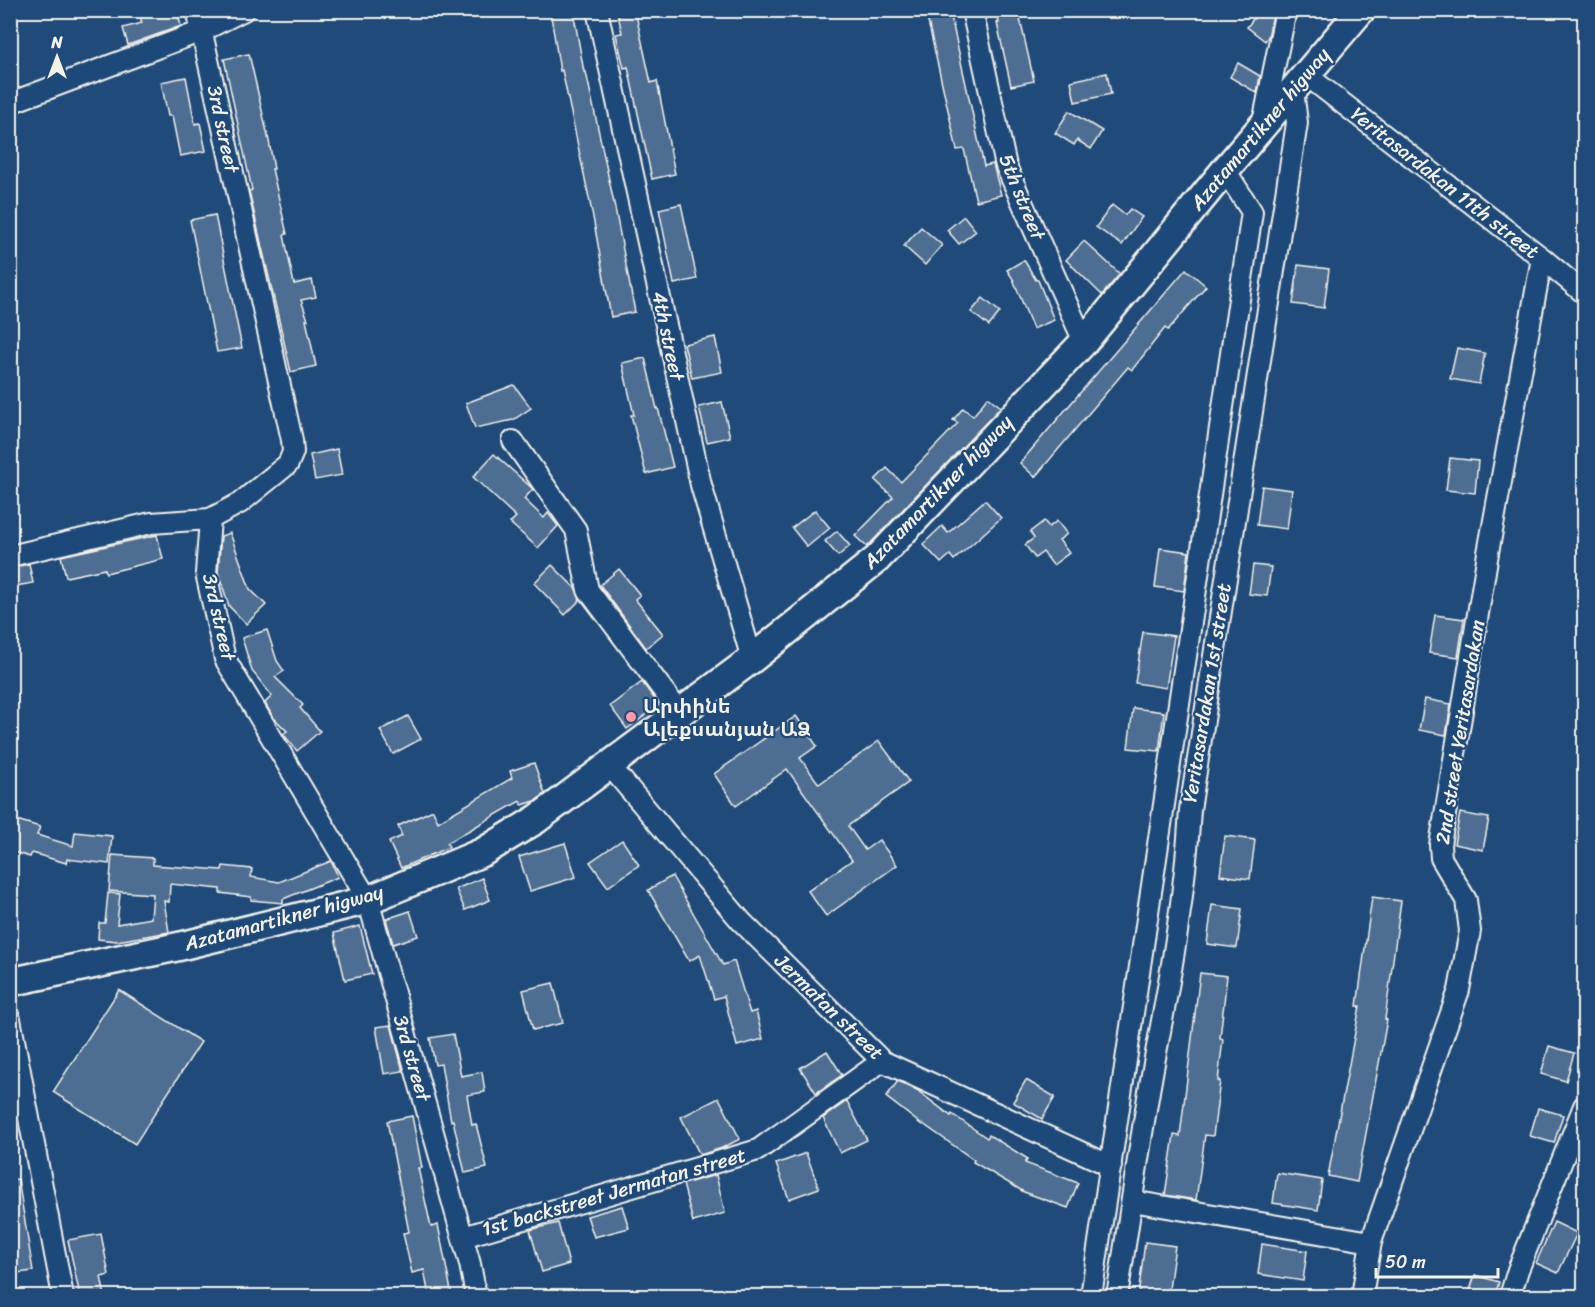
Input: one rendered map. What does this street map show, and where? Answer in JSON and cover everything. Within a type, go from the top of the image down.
[{"type":"main road","name":"Azatamartikner higway","points":[[10,982],[181,946],[368,900],[483,852],[537,819],[752,659],[877,559],[1084,342],[1225,170],[1361,10]]},
{"type":"street","name":"3rd street","points":[[197,10],[293,452],[288,464],[240,503],[210,519],[206,573],[225,659],[368,900],[463,1237],[476,1296]]},
{"type":"street","points":[[10,104],[202,31],[244,10]]},
{"type":"street","name":"4th street","points":[[597,10],[700,485],[752,659]]},
{"type":"street","name":"5th street","points":[[972,10],[1006,166],[1084,342]]},
{"type":"street","points":[[1263,127],[1286,10]]},
{"type":"street","name":"Yeritasardakan 11th street","points":[[1299,82],[1542,258],[1584,294]]},
{"type":"street","name":"Yeritasardakan 1st street","points":[[1117,1296],[1155,1059],[1170,984],[1187,867],[1191,798],[1297,123],[1299,82]]},
{"type":"street","points":[[1091,1296],[1252,212],[1225,170]]},
{"type":"street","name":"2nd street Yeritasardakan","points":[[1362,1296],[1371,1242],[1459,990],[1470,931],[1466,900],[1441,858],[1440,845],[1488,553],[1542,258]]},
{"type":"street","points":[[513,441],[576,530],[588,590],[680,713]]},
{"type":"street","points":[[10,556],[151,524],[210,519]]},
{"type":"street","name":"Jermatan street","points":[[610,766],[741,921],[882,1060],[1111,1167]]},
{"type":"street","points":[[10,1018],[63,1296]]},
{"type":"street","name":"1st backstreet Jermatan street","points":[[463,1237],[758,1150],[882,1060]]},
{"type":"street","points":[[1510,1296],[1518,1270],[1584,1106]]},
{"type":"street","points":[[1132,1201],[1371,1242]]},
{"type":"building","points":[[138,10],[177,10],[181,26],[128,45],[123,28],[142,23]]},
{"type":"building","points":[[550,10],[573,10],[635,312],[611,317],[593,217],[562,70],[560,71]]},
{"type":"building","points":[[617,10],[635,10],[651,83],[657,81],[675,174],[652,179],[628,67],[624,68],[616,34],[622,33]]},
{"type":"building","points":[[996,10],[1018,10],[1034,81],[1011,86]]},
{"type":"building","points":[[1260,10],[1267,10],[1273,15],[1265,41],[1247,27]]},
{"type":"building","points":[[950,12],[984,166],[993,164],[1001,195],[976,201],[964,149],[957,150],[927,17]]},
{"type":"building","points":[[249,54],[269,141],[274,169],[272,169],[287,234],[284,235],[294,284],[312,280],[316,297],[301,300],[308,320],[306,320],[316,366],[291,372],[249,191],[252,190],[224,59]]},
{"type":"building","points":[[1238,63],[1260,76],[1257,93],[1230,77]]},
{"type":"building","points":[[1107,73],[1111,94],[1075,102],[1071,81]]},
{"type":"building","points":[[186,77],[195,124],[200,123],[206,151],[180,156],[172,116],[168,116],[161,82]]},
{"type":"building","points":[[1069,111],[1102,131],[1091,149],[1077,140],[1074,145],[1055,133]]},
{"type":"building","points":[[681,204],[697,279],[674,284],[659,209]]},
{"type":"building","points":[[1112,205],[1125,215],[1130,209],[1142,217],[1122,245],[1096,227]]},
{"type":"building","points":[[215,215],[242,348],[217,352],[190,220]]},
{"type":"building","points":[[964,216],[976,231],[959,244],[947,230]]},
{"type":"building","points":[[921,227],[942,245],[925,265],[904,246]]},
{"type":"building","points":[[1084,241],[1120,274],[1102,295],[1066,260]]},
{"type":"building","points":[[1024,260],[1038,280],[1054,320],[1033,329],[1013,279],[1007,270]]},
{"type":"building","points":[[1298,265],[1329,269],[1324,308],[1293,304]]},
{"type":"building","points":[[1186,269],[1206,286],[1168,330],[1165,328],[1132,370],[1128,367],[1035,477],[1020,463]]},
{"type":"building","points":[[983,298],[1000,312],[989,326],[971,312]]},
{"type":"building","points":[[715,337],[722,372],[692,378],[684,344]]},
{"type":"building","points":[[1457,348],[1485,353],[1479,384],[1450,379]]},
{"type":"building","points":[[645,358],[673,467],[646,474],[631,415],[634,415],[622,363]]},
{"type":"building","points":[[514,385],[531,408],[513,420],[475,428],[466,403]]},
{"type":"building","points":[[988,397],[1001,407],[867,547],[855,536],[893,497],[875,480],[887,468],[901,482],[958,423],[953,420],[963,408],[973,416]]},
{"type":"building","points":[[722,402],[730,437],[707,442],[699,407]]},
{"type":"building","points":[[337,449],[342,475],[315,480],[310,455]]},
{"type":"building","points":[[494,454],[533,489],[524,499],[544,518],[548,513],[558,526],[538,548],[510,523],[516,517],[473,477]]},
{"type":"building","points":[[1450,458],[1478,461],[1475,493],[1446,490]]},
{"type":"building","points":[[1262,486],[1292,490],[1287,529],[1257,525]]},
{"type":"building","points":[[985,500],[1001,518],[954,560],[950,555],[941,563],[923,544],[942,526],[948,533]]},
{"type":"building","points":[[815,510],[830,528],[807,547],[792,528]]},
{"type":"building","points":[[1044,521],[1049,527],[1057,521],[1067,534],[1059,540],[1069,553],[1053,565],[1043,552],[1035,558],[1025,545],[1034,538],[1030,532]]},
{"type":"building","points":[[837,531],[850,546],[838,556],[825,541]]},
{"type":"building","points":[[230,533],[250,589],[266,605],[246,624],[229,606],[218,572],[221,536]]},
{"type":"building","points":[[157,535],[163,559],[106,573],[105,569],[66,577],[61,556]]},
{"type":"building","points":[[1160,548],[1189,552],[1184,591],[1155,587]]},
{"type":"building","points":[[29,564],[33,583],[10,587],[10,568]]},
{"type":"building","points":[[552,565],[576,589],[580,600],[565,615],[534,583]]},
{"type":"building","points":[[1253,565],[1271,567],[1267,596],[1249,594]]},
{"type":"building","points":[[619,569],[640,595],[635,599],[663,634],[646,648],[600,585]]},
{"type":"building","points":[[1435,615],[1464,619],[1458,657],[1429,653]]},
{"type":"building","points":[[267,630],[277,661],[284,671],[275,677],[303,705],[300,708],[320,731],[297,751],[283,734],[287,731],[273,717],[265,703],[272,696],[252,671],[242,638]]},
{"type":"building","points":[[1143,632],[1174,636],[1166,688],[1135,683]]},
{"type":"building","points":[[642,682],[659,705],[627,729],[610,706]]},
{"type":"building","points":[[1425,699],[1451,704],[1446,735],[1419,730]]},
{"type":"building","points":[[1133,708],[1164,712],[1159,751],[1128,748]]},
{"type":"building","points":[[408,716],[421,739],[393,754],[380,730]]},
{"type":"building","points":[[796,716],[817,746],[800,758],[819,784],[879,741],[909,782],[848,826],[865,850],[879,840],[897,865],[826,916],[808,891],[852,860],[787,769],[736,806],[714,774]]},
{"type":"building","points":[[534,763],[545,794],[535,801],[522,805],[520,801],[447,843],[449,847],[401,868],[389,842],[402,836],[398,826],[433,810],[438,822],[512,778],[510,771]]},
{"type":"building","points":[[1460,813],[1489,818],[1483,850],[1454,844]]},
{"type":"building","points":[[10,818],[40,827],[37,835],[73,846],[75,832],[112,836],[109,864],[67,859],[66,863],[32,853],[30,857],[10,851]]},
{"type":"building","points":[[1225,836],[1255,840],[1250,879],[1220,875]]},
{"type":"building","points":[[622,840],[639,865],[608,887],[590,862]]},
{"type":"building","points":[[565,843],[576,877],[530,891],[519,857]]},
{"type":"building","points":[[112,855],[153,858],[153,865],[222,870],[223,866],[252,869],[251,877],[279,882],[331,861],[338,877],[283,899],[283,903],[251,900],[251,897],[220,893],[220,889],[170,884],[169,902],[164,901],[169,932],[117,941],[98,939],[99,923],[105,923],[108,893],[120,894],[117,924],[151,918],[153,894],[109,891]]},
{"type":"building","points":[[672,876],[723,965],[734,961],[750,1013],[756,1011],[763,1039],[737,1046],[724,996],[714,999],[700,955],[689,961],[648,890]]},
{"type":"building","points":[[482,878],[490,900],[465,910],[456,889]]},
{"type":"building","points":[[1372,897],[1401,901],[1385,1019],[1387,1020],[1357,1182],[1328,1176],[1360,1006],[1357,1006]]},
{"type":"building","points":[[1212,905],[1242,909],[1237,948],[1207,944]]},
{"type":"building","points":[[410,911],[418,936],[393,944],[386,919]]},
{"type":"building","points":[[360,926],[372,974],[345,980],[334,933]]},
{"type":"building","points":[[1200,973],[1227,976],[1220,1038],[1223,1039],[1218,1081],[1220,1081],[1213,1136],[1205,1135],[1196,1200],[1165,1195],[1174,1135],[1180,1136]]},
{"type":"building","points":[[553,983],[563,1023],[533,1030],[523,990]]},
{"type":"building","points":[[119,990],[201,1042],[135,1144],[53,1092]]},
{"type":"building","points":[[391,1025],[403,1071],[384,1074],[376,1027]]},
{"type":"building","points":[[453,1034],[461,1076],[482,1072],[485,1092],[467,1095],[472,1125],[476,1124],[487,1168],[465,1173],[453,1120],[451,1121],[441,1064],[435,1065],[430,1038]]},
{"type":"building","points":[[1549,1046],[1574,1053],[1566,1081],[1541,1074]]},
{"type":"building","points":[[827,1051],[842,1075],[816,1093],[800,1068]]},
{"type":"building","points":[[1026,1080],[1055,1097],[1042,1119],[1013,1102]]},
{"type":"building","points":[[898,1081],[918,1091],[951,1116],[952,1114],[987,1138],[989,1135],[1028,1159],[1025,1163],[1078,1183],[1068,1208],[1024,1192],[973,1162],[974,1160],[922,1125],[886,1097]]},
{"type":"building","points":[[719,1098],[740,1139],[700,1155],[681,1117]]},
{"type":"building","points":[[847,1101],[867,1140],[840,1153],[823,1118]]},
{"type":"building","points":[[1538,1108],[1563,1115],[1554,1143],[1530,1136]]},
{"type":"building","points":[[412,1116],[422,1168],[418,1168],[431,1227],[438,1225],[452,1296],[429,1296],[424,1270],[412,1273],[403,1233],[409,1232],[387,1121]]},
{"type":"building","points":[[806,1153],[819,1188],[789,1199],[776,1164]]},
{"type":"building","points":[[1277,1173],[1322,1180],[1318,1210],[1273,1203]]},
{"type":"building","points":[[716,1175],[725,1213],[693,1222],[683,1184]]},
{"type":"building","points":[[18,1179],[33,1271],[10,1274],[10,1180]]},
{"type":"building","points":[[622,1206],[629,1228],[594,1237],[587,1216]]},
{"type":"building","points":[[1554,1222],[1577,1233],[1558,1273],[1536,1263]]},
{"type":"building","points":[[558,1223],[569,1264],[542,1272],[530,1230]]},
{"type":"building","points":[[101,1234],[109,1275],[101,1277],[105,1296],[80,1296],[68,1240]]},
{"type":"building","points":[[1145,1242],[1175,1246],[1168,1296],[1138,1296]]},
{"type":"building","points":[[1262,1244],[1307,1251],[1303,1281],[1258,1274]]},
{"type":"building","points":[[1475,1275],[1499,1282],[1495,1296],[1468,1296]]},
{"type":"place","name":"Արփինե Ալեքսանյան ԱՁ","points":[[631,717]]}]
